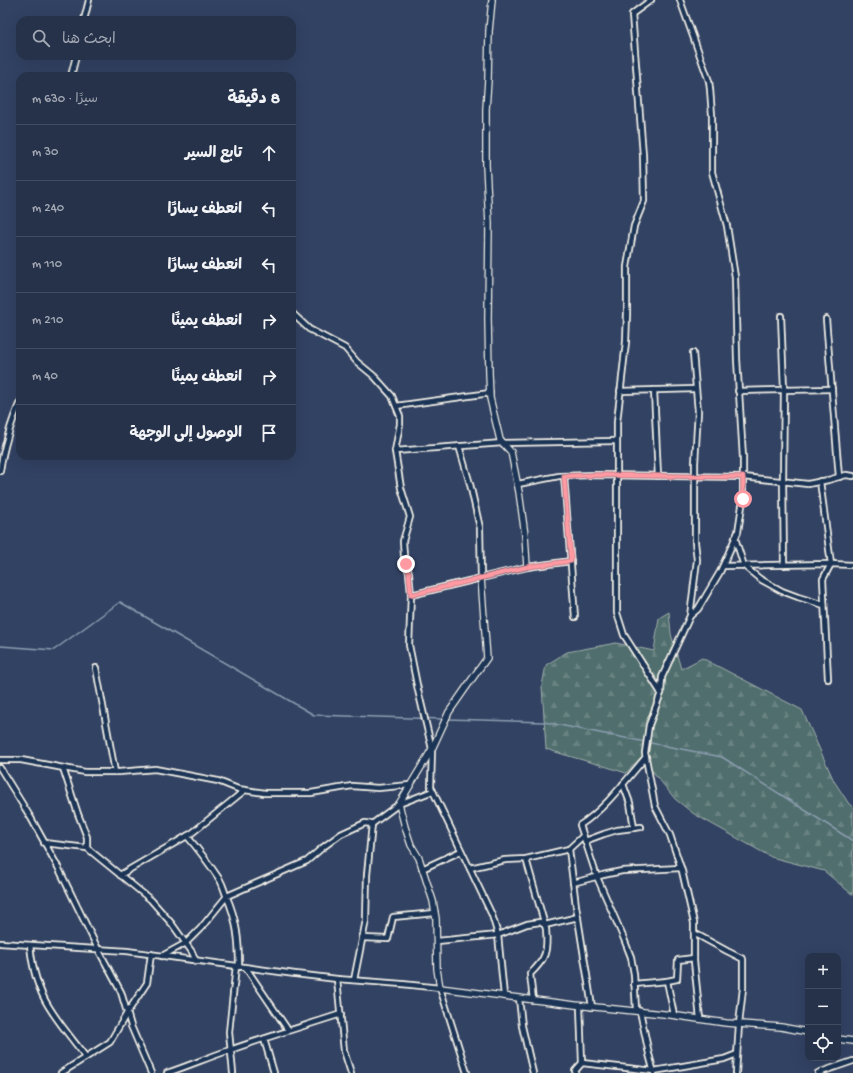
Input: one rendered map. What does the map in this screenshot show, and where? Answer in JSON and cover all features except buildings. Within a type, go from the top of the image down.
[{"type":"street","points":[[85,16],[88,0]]},
{"type":"street","points":[[492,0],[489,31],[486,109],[486,165],[489,224],[488,319],[490,398],[500,440],[511,452],[518,484],[525,535],[527,567]]},
{"type":"street","points":[[651,0],[632,14],[643,155],[644,201],[634,226],[627,267],[626,342],[616,422],[617,613],[624,635],[661,693]]},
{"type":"street","points":[[680,0],[710,89],[712,172],[726,226],[735,277],[738,391],[743,458],[743,499],[738,532],[723,566],[698,609],[690,616]]},
{"type":"street","points":[[72,72],[75,60]]},
{"type":"street","points":[[781,316],[784,390],[784,565]]},
{"type":"street","points":[[296,317],[309,329],[345,348],[357,362],[374,376],[392,396],[400,416],[395,451],[401,488],[410,517],[403,542],[404,556],[409,573],[411,595],[409,645],[432,749],[431,788],[492,915],[498,935],[504,996]]},
{"type":"street","points":[[826,319],[839,477]]},
{"type":"street","points":[[693,353],[698,411],[695,463],[695,542],[697,560],[690,616],[662,677],[661,693],[649,725],[645,753],[655,806],[670,835],[681,868],[694,923],[694,958],[700,1019]]},
{"type":"street","points":[[738,391],[832,389]]},
{"type":"street","points":[[654,390],[658,476]]},
{"type":"street","points":[[620,391],[696,390]]},
{"type":"street","points":[[396,406],[490,393]]},
{"type":"street","points":[[0,471],[2,458],[16,410]]},
{"type":"street","points":[[395,451],[503,443],[616,441]]},
{"type":"street","points":[[459,446],[470,484],[480,528],[481,578],[487,658],[449,712],[432,749],[399,804],[403,822],[411,845],[419,858],[433,901],[436,919],[437,969],[440,988],[467,1073]]},
{"type":"street","points":[[518,484],[564,476],[596,475],[743,477],[808,484],[846,475],[853,476]]},
{"type":"street","points":[[564,476],[575,617]]},
{"type":"street","points":[[820,481],[831,564],[823,579],[828,679]]},
{"type":"street","points":[[735,538],[744,566],[760,578],[782,591],[824,605]]},
{"type":"street","points":[[411,595],[527,567],[571,561]]},
{"type":"street","points":[[723,566],[853,565]]},
{"type":"street","points":[[96,668],[115,772]]},
{"type":"street","points":[[646,757],[623,784],[589,819],[580,825],[597,877],[631,957],[636,1010],[640,1012],[654,1072]]},
{"type":"street","points":[[0,760],[21,760],[85,772],[115,772],[155,769],[218,781],[238,789],[265,793],[311,793],[352,786],[378,788],[410,785]]},
{"type":"street","points":[[0,768],[64,880],[121,992],[131,1026],[151,1073]]},
{"type":"street","points":[[63,768],[87,837],[87,848]]},
{"type":"street","points":[[623,784],[630,802],[634,828]]},
{"type":"street","points":[[120,875],[192,833],[245,790]]},
{"type":"street","points":[[162,956],[186,943],[201,928],[227,896],[302,864],[341,834],[365,823],[372,824],[399,804],[433,791]]},
{"type":"street","points":[[354,980],[366,920],[367,875],[372,824]]},
{"type":"street","points":[[585,841],[610,832],[641,827]]},
{"type":"street","points":[[187,836],[206,859],[221,882],[236,923],[239,944],[238,966],[229,1032],[233,1073]]},
{"type":"street","points":[[470,868],[505,860],[526,858],[569,849],[583,836]]},
{"type":"street","points":[[44,843],[87,848],[151,900],[172,924],[192,952],[196,961]]},
{"type":"street","points":[[569,849],[592,1007]]},
{"type":"street","points":[[422,870],[461,851]]},
{"type":"street","points":[[526,858],[545,925],[547,939],[544,957],[538,967],[530,974],[533,1000]]},
{"type":"street","points":[[573,883],[622,871],[681,868]]},
{"type":"street","points":[[362,938],[388,939],[393,917],[435,913]]},
{"type":"street","points":[[436,940],[498,935],[527,924],[540,922],[545,925],[578,917]]},
{"type":"street","points":[[694,933],[743,959],[743,988],[736,1073]]},
{"type":"street","points":[[0,943],[127,951],[337,979],[440,988],[580,1006],[674,1015],[739,1024],[781,1027],[805,1031]]},
{"type":"street","points":[[30,945],[32,962],[38,986],[48,1006],[62,1027],[86,1057]]},
{"type":"street","points":[[61,1073],[110,1042],[146,983],[150,954]]},
{"type":"street","points":[[634,984],[677,979],[678,960],[694,958]]},
{"type":"street","points":[[246,968],[288,1030]]},
{"type":"street","points":[[337,979],[344,1051],[351,1073]]},
{"type":"street","points":[[667,981],[674,1015]]},
{"type":"street","points":[[519,998],[522,1026],[533,1073]]},
{"type":"street","points":[[576,1073],[575,1071],[582,1063],[580,1006]]},
{"type":"street","points":[[167,1073],[231,1049],[341,1014]]},
{"type":"street","points":[[264,1039],[274,1073]]},
{"type":"street","points":[[841,1039],[853,1041]]},
{"type":"street","points":[[582,1063],[654,1072],[737,1054]]},
{"type":"street","points":[[818,1073],[853,1061]]},
{"type":"green space","points":[[669,612],[671,634],[681,669],[702,658],[802,710],[834,781],[849,804],[853,807],[853,895],[824,871],[771,857],[694,814],[675,799],[641,757],[626,773],[546,749],[542,686],[546,665],[567,652],[616,643],[654,651],[659,618]]},
{"type":"waterway","points":[[0,646],[54,650],[120,602],[314,715],[443,719]]},
{"type":"waterway","points":[[447,719],[544,722],[722,757],[853,841]]},
{"type":"route","points":[[406,564],[409,573],[411,595],[527,567],[571,561],[564,476],[743,477],[743,499]]}]
